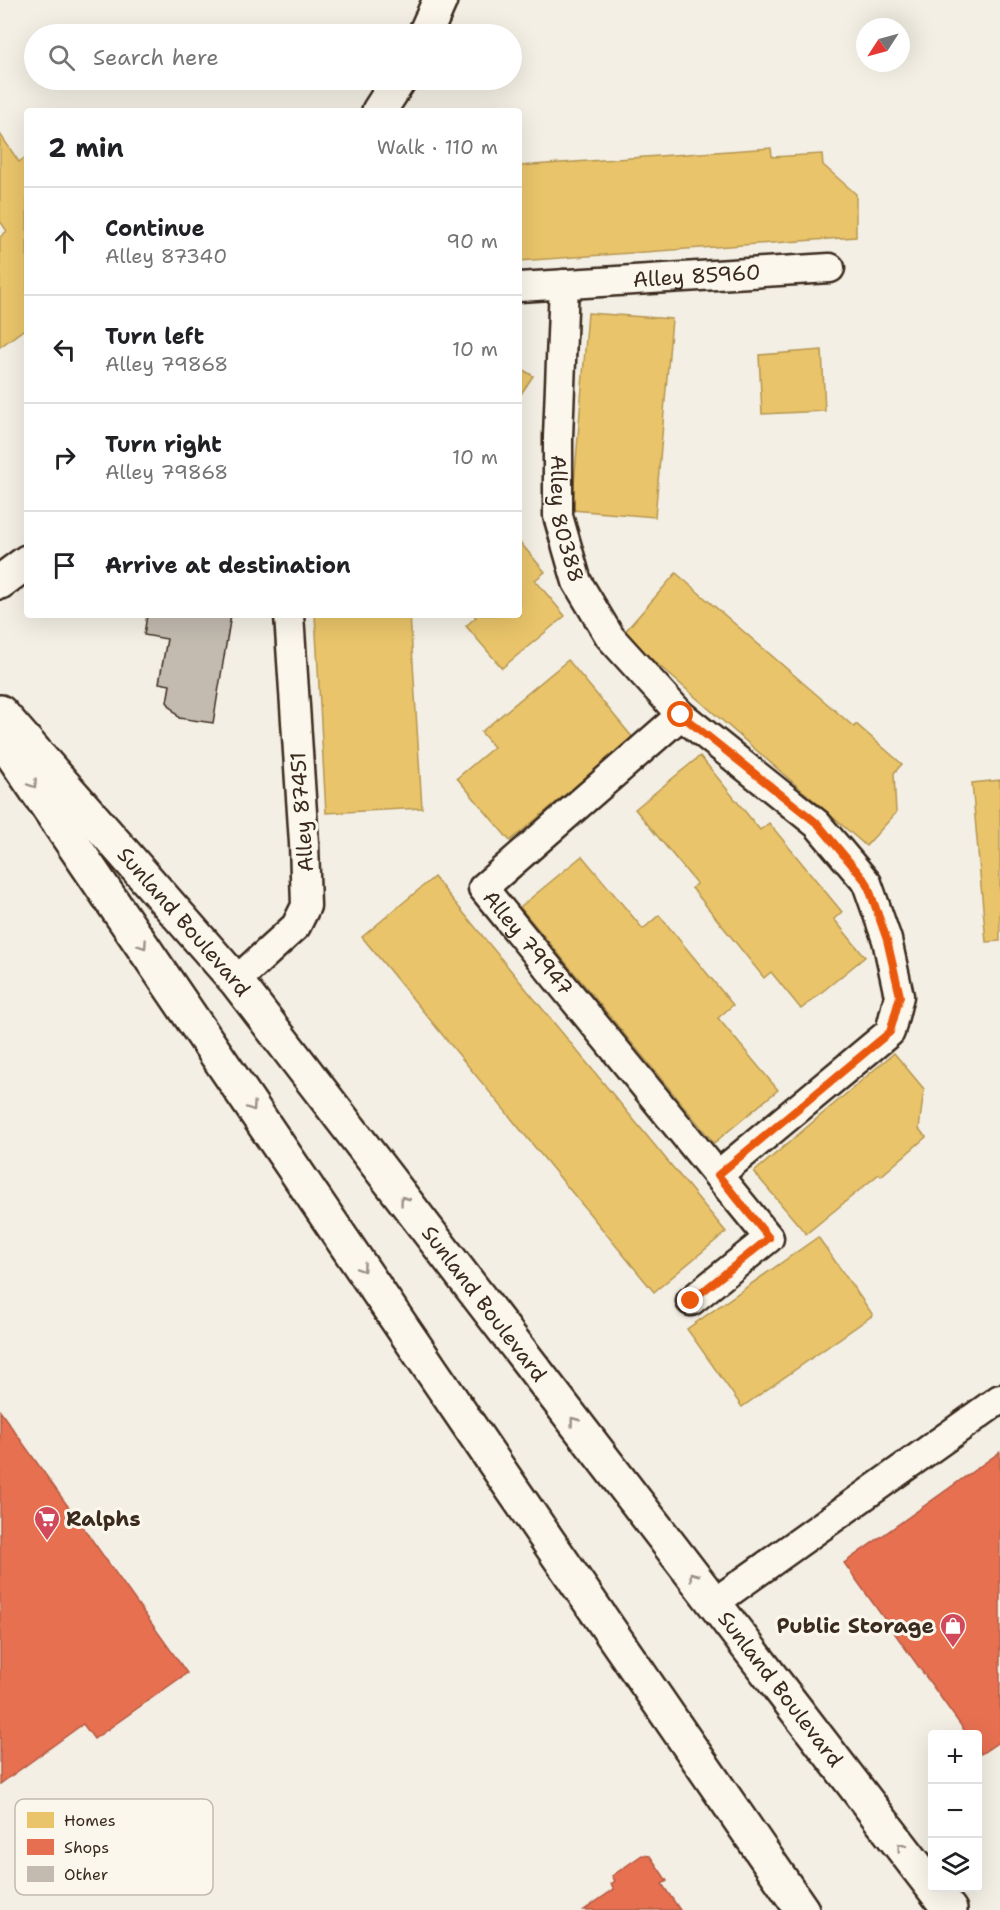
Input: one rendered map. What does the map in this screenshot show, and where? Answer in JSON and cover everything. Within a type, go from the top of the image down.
[{"type":"main road","points":[[429,24],[440,0]]},
{"type":"main road","points":[[381,108],[393,90]]},
{"type":"main road","points":[[0,582],[24,564]]},
{"type":"main road","name":"Sunland Boulevard","points":[[0,712],[236,981],[950,1910]]},
{"type":"main road","name":"Sunland Boulevard","points":[[0,736],[802,1910]]},
{"type":"lane","name":"Alley 85960","points":[[564,284],[830,268]]},
{"type":"lane","points":[[522,287],[564,284]]},
{"type":"lane","name":"Alley 80388","points":[[564,284],[558,437],[558,516],[577,582],[610,637],[681,715],[818,824],[867,883],[887,940],[900,996],[890,1032],[718,1175]]},
{"type":"lane","name":"Alley 87451","points":[[236,981],[296,926],[306,906],[289,618]]},
{"type":"lane","name":"Alley 79947","points":[[681,715],[483,888],[718,1175]]},
{"type":"lane","points":[[691,1301],[769,1238],[718,1175]]},
{"type":"lane","points":[[714,1603],[1000,1399]]},
{"type":"building: Homes","points":[[0,134],[19,162],[24,158],[24,329],[0,347],[0,237],[7,231],[0,221]]},
{"type":"building: Homes","points":[[771,148],[772,157],[822,154],[823,165],[856,194],[856,237],[522,261],[522,166]]},
{"type":"building: Homes","points":[[588,313],[672,319],[655,517],[572,510]]},
{"type":"building: Homes","points":[[822,350],[825,411],[762,414],[759,355]]},
{"type":"building: Homes","points":[[522,369],[533,376],[522,392]]},
{"type":"building: Homes","points":[[522,545],[545,572],[535,580],[565,616],[502,668],[466,626],[475,618],[522,618]]},
{"type":"building: Homes","points":[[676,573],[854,727],[856,724],[902,764],[894,773],[896,813],[866,846],[623,634]]},
{"type":"building: Homes","points":[[315,618],[410,618],[422,808],[326,813]]},
{"type":"building: Homes","points":[[568,660],[633,738],[510,841],[457,778],[494,747],[481,732]]},
{"type":"building: Homes","points":[[700,756],[760,830],[769,823],[842,912],[834,919],[865,957],[801,1009],[771,972],[764,978],[692,888],[697,884],[635,809]]},
{"type":"building: Homes","points":[[1000,780],[1000,941],[986,942],[972,783]]},
{"type":"building: Homes","points":[[582,856],[643,929],[659,915],[733,1005],[718,1018],[778,1090],[714,1143],[520,907]]},
{"type":"building: Homes","points":[[434,877],[726,1232],[654,1292],[362,937]]},
{"type":"building: Homes","points":[[894,1053],[924,1089],[919,1129],[926,1137],[881,1176],[879,1174],[806,1234],[754,1172]]},
{"type":"building: Homes","points":[[818,1237],[873,1315],[742,1407],[687,1329]]},
{"type":"building: Shops","name":"Ralphs","points":[[0,1411],[187,1673],[94,1739],[83,1724],[0,1784]]},
{"type":"building: Shops","name":"Public Storage","points":[[1000,1452],[1000,1741],[982,1753],[982,1730],[964,1730],[844,1563]]},
{"type":"building: Shops","points":[[642,1855],[650,1856],[667,1881],[662,1884],[680,1910],[584,1910],[614,1889],[611,1884],[615,1881],[612,1876]]},
{"type":"building: Other","points":[[147,618],[230,618],[213,723],[179,718],[167,702],[170,685],[159,683],[167,639],[144,635]]},
{"type":"place","name":"Ralphs","points":[[47,1542]]},
{"type":"place","name":"Public Storage","points":[[953,1649]]},
{"type":"route","points":[[681,715],[818,824],[867,883],[887,940],[900,996],[890,1032],[718,1175],[769,1238],[691,1301]]}]
